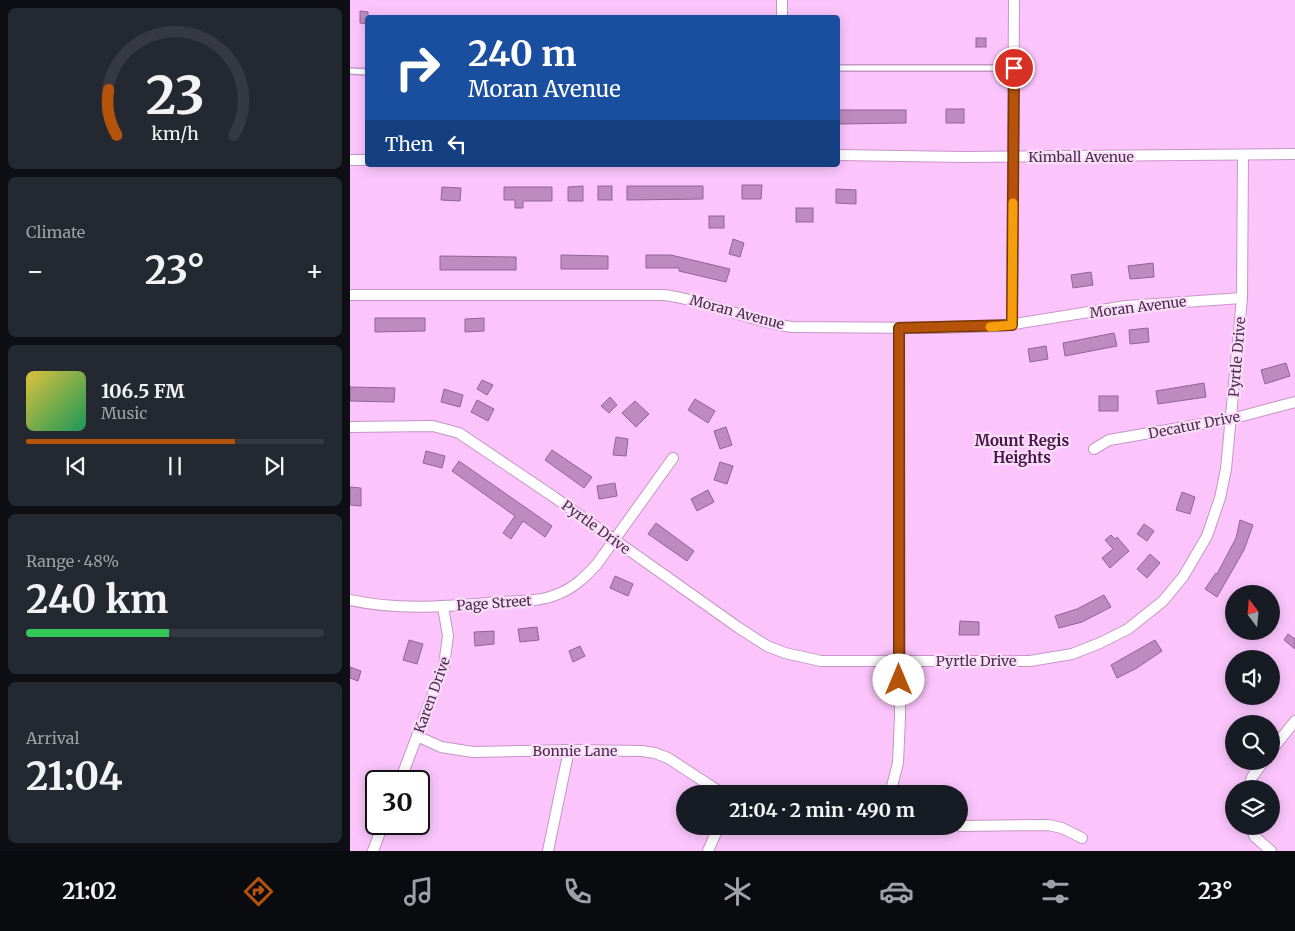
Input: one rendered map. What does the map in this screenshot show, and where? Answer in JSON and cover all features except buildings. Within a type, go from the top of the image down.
[{"type":"street","points":[[782,0],[782,15]]},
{"type":"street","points":[[1012,325],[1014,0]]},
{"type":"street","name":"Kimball Avenue","points":[[840,155],[1014,157],[1295,154]]},
{"type":"street","name":"Pyrtle Drive","points":[[350,427],[433,426],[459,433],[768,646],[794,656],[821,661],[899,662],[1030,661],[1051,659],[1100,643],[1136,623],[1170,594],[1183,577],[1208,536],[1224,479],[1231,419],[1242,298],[1243,156]]},
{"type":"street","points":[[350,160],[365,160]]},
{"type":"street","name":"Moran Avenue","points":[[350,295],[665,295],[702,302],[784,326],[899,328],[1012,325],[1143,304],[1242,298]]},
{"type":"street","points":[[892,785],[898,763],[899,748],[899,328]]},
{"type":"street","name":"Decatur Drive","points":[[1094,449],[1109,440],[1231,419],[1295,402]]},
{"type":"street","name":"Page Street","points":[[350,600],[393,607],[443,606],[539,599],[560,593],[586,576],[674,458]]},
{"type":"street","name":"Karen Drive","points":[[404,770],[448,650],[443,606]]},
{"type":"street","points":[[1280,740],[1295,721]]},
{"type":"street","name":"Bonnie Lane","points":[[417,736],[441,747],[465,751],[569,750],[642,751],[655,753],[668,758],[709,785]]},
{"type":"street","points":[[548,851],[569,750]]},
{"type":"street","points":[[968,826],[1048,825],[1062,828],[1082,838]]},
{"type":"street","points":[[373,851],[379,835]]},
{"type":"street","points":[[708,851],[715,835]]},
{"type":"street","points":[[1254,835],[1270,851]]},
{"type":"lane","points":[[840,68],[1014,68]]},
{"type":"lane","points":[[350,71],[365,72]]},
{"type":"slow traffic","points":[[990,327],[1012,325],[1013,203]]},
{"type":"district","name":"Mount Regis Heights","points":[[1022,448]]},
{"type":"route","points":[[899,680],[899,328],[1012,325],[1014,68]]}]
